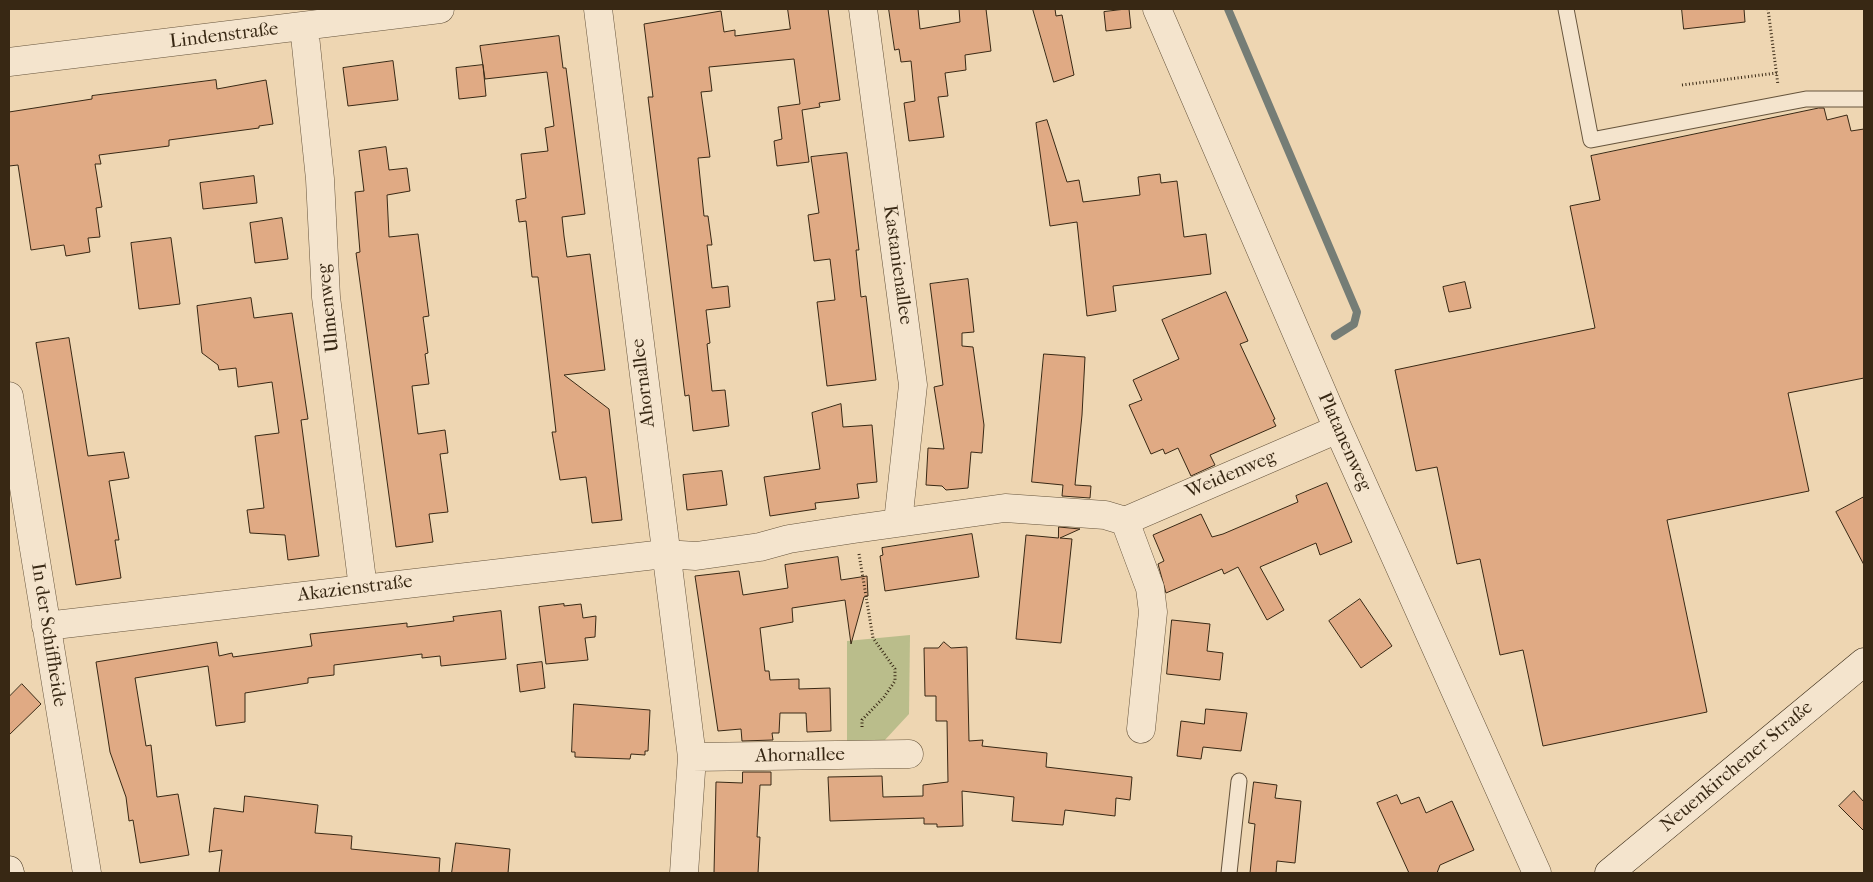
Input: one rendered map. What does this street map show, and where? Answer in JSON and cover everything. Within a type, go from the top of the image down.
[{"type":"street","name":"Lindenstraße","points":[[9,62],[440,9]]},
{"type":"street","name":"Ahornallee","points":[[598,9],[664,554],[692,757],[684,873]]},
{"type":"street","name":"Kastanienallee","points":[[863,9],[913,385],[898,522]]},
{"type":"street","name":"Platanenweg","points":[[1156,9],[1338,429],[1537,873]]},
{"type":"street","name":"Ulmenweg","points":[[304,26],[320,179],[326,297],[363,588]]},
{"type":"street","name":"In der Schiffheide","points":[[9,396],[87,873]]},
{"type":"street","name":"Weidenweg","points":[[1125,521],[1338,429]]},
{"type":"street","points":[[664,554],[706,554],[760,547],[789,539],[1005,508],[1106,515],[1125,521],[1150,588],[1153,612],[1141,729]]},
{"type":"street","name":"Akazienstraße","points":[[46,626],[664,554]]},
{"type":"street","name":"Neuenkirchener Straße","points":[[1610,873],[1864,662]]},
{"type":"street","name":"Ahornallee","points":[[692,757],[909,754]]},
{"type":"lane","points":[[1566,9],[1591,140],[1806,99],[1864,99]]},
{"type":"lane","points":[[1228,873],[1239,781]]},
{"type":"path","points":[[1768,9],[1780,104]]},
{"type":"path","points":[[1682,85],[1776,73]]},
{"type":"path","points":[[854,529],[873,638],[896,669],[895,681],[884,697],[862,720],[862,755]]},
{"type":"green space","points":[[910,635],[909,714],[884,741],[847,742],[847,641]]},
{"type":"building","points":[[788,9],[828,9],[840,100],[819,103],[820,107],[802,110],[809,162],[777,166],[774,141],[782,139],[778,107],[800,104],[794,59],[709,67],[712,91],[701,92],[710,157],[698,158],[704,216],[708,216],[712,245],[707,245],[712,288],[728,286],[730,307],[706,310],[710,343],[707,344],[712,391],[725,390],[729,426],[693,431],[689,395],[685,396],[648,97],[653,97],[644,24],[721,11],[724,32],[735,30],[735,36],[790,29]]},
{"type":"building","points":[[889,9],[918,9],[920,29],[960,22],[959,9],[986,9],[991,51],[965,55],[966,70],[945,73],[948,96],[938,97],[944,137],[909,141],[904,103],[915,101],[911,61],[901,62],[899,49],[895,50]]},
{"type":"building","points":[[1033,9],[1055,9],[1056,16],[1062,15],[1074,75],[1054,82]]},
{"type":"building","points":[[1129,9],[1131,28],[1106,31],[1104,12]]},
{"type":"building","points":[[1682,9],[1744,9],[1745,22],[1684,29]]},
{"type":"building","points":[[559,36],[563,68],[566,68],[585,214],[562,217],[564,236],[567,257],[590,254],[605,370],[564,375],[609,409],[622,520],[592,523],[586,477],[560,480],[552,432],[556,432],[538,277],[532,277],[526,221],[519,222],[516,200],[526,198],[521,154],[548,151],[545,128],[554,126],[547,72],[485,79],[480,46]]},
{"type":"building","points":[[393,61],[398,100],[348,106],[343,68]]},
{"type":"building","points":[[483,65],[486,96],[459,99],[456,68]]},
{"type":"building","points":[[216,80],[217,89],[266,80],[273,124],[259,126],[259,128],[169,140],[169,146],[99,155],[101,164],[95,164],[102,207],[96,208],[100,237],[88,238],[90,252],[66,256],[64,245],[31,250],[18,165],[9,166],[9,112],[92,99],[92,96]]},
{"type":"building","points":[[1824,108],[1827,120],[1847,115],[1851,131],[1864,129],[1864,378],[1788,393],[1809,491],[1667,520],[1707,712],[1543,746],[1523,650],[1500,655],[1480,559],[1457,564],[1437,467],[1416,471],[1395,370],[1595,328],[1570,206],[1600,200],[1591,156]]},
{"type":"building","points":[[1047,120],[1067,182],[1079,180],[1083,202],[1140,195],[1138,177],[1160,174],[1161,183],[1177,181],[1184,237],[1206,234],[1211,274],[1113,286],[1116,311],[1087,316],[1077,222],[1050,226],[1036,123]]},
{"type":"building","points":[[386,147],[389,170],[407,168],[410,191],[387,195],[389,237],[418,234],[429,316],[423,317],[428,353],[425,354],[429,384],[412,386],[418,434],[445,430],[448,453],[440,454],[448,512],[429,514],[433,542],[396,547],[356,253],[360,252],[355,192],[364,191],[359,151]]},
{"type":"building","points":[[847,153],[859,250],[856,250],[861,297],[866,296],[876,380],[827,386],[817,302],[835,300],[830,259],[814,261],[808,215],[819,213],[811,157]]},
{"type":"building","points":[[254,176],[257,203],[203,209],[200,183]]},
{"type":"building","points":[[282,218],[288,259],[255,263],[250,223]]},
{"type":"building","points":[[171,238],[180,304],[139,309],[131,243]]},
{"type":"building","points":[[968,279],[974,332],[962,333],[962,346],[973,347],[984,425],[982,453],[971,452],[968,488],[946,490],[942,486],[926,485],[928,448],[944,449],[934,387],[943,385],[930,284]]},
{"type":"building","points":[[1465,282],[1471,308],[1449,312],[1443,287]]},
{"type":"building","points":[[1226,292],[1248,341],[1240,344],[1275,419],[1273,420],[1276,426],[1210,455],[1215,465],[1191,476],[1178,448],[1165,454],[1163,449],[1151,454],[1129,405],[1142,400],[1133,380],[1179,359],[1162,320]]},
{"type":"building","points":[[251,298],[254,318],[292,313],[308,419],[301,420],[319,556],[288,560],[285,535],[250,533],[247,510],[264,508],[255,436],[279,433],[272,382],[238,387],[236,368],[219,370],[218,365],[202,353],[197,306]]},
{"type":"building","points":[[69,338],[88,456],[124,452],[129,478],[109,481],[119,540],[115,540],[121,578],[76,585],[36,343]]},
{"type":"building","points":[[1044,354],[1085,357],[1082,415],[1075,485],[1091,486],[1090,498],[1062,496],[1063,485],[1032,482]]},
{"type":"building","points":[[841,404],[843,427],[872,425],[877,482],[857,484],[859,498],[815,503],[816,509],[770,516],[764,477],[820,469],[812,413]]},
{"type":"building","points":[[722,471],[727,505],[687,510],[683,475]]},
{"type":"building","points":[[1327,483],[1352,542],[1320,555],[1316,543],[1260,567],[1284,610],[1267,620],[1238,567],[1224,574],[1222,569],[1166,593],[1158,564],[1164,561],[1153,535],[1201,514],[1212,537],[1223,534],[1298,502],[1296,496]]},
{"type":"building","points":[[1864,497],[1864,565],[1836,512]]},
{"type":"building","points":[[1059,527],[1080,529],[1060,538],[1072,539],[1061,643],[1016,639],[1026,535],[1058,538]]},
{"type":"building","points":[[972,534],[979,577],[885,591],[880,556],[883,555],[882,548]]},
{"type":"building","points":[[838,557],[841,580],[867,576],[868,596],[864,597],[851,644],[845,600],[792,608],[793,622],[760,628],[765,671],[769,671],[770,680],[799,679],[799,689],[830,688],[831,731],[807,732],[806,713],[780,713],[779,733],[772,733],[773,740],[742,741],[741,729],[718,731],[695,576],[739,571],[743,595],[788,588],[785,565]]},
{"type":"building","points":[[1360,599],[1392,646],[1361,668],[1329,621]]},
{"type":"building","points":[[564,604],[564,606],[581,604],[583,618],[596,616],[595,637],[585,638],[588,660],[546,664],[539,607]]},
{"type":"building","points":[[501,611],[506,659],[441,666],[440,656],[422,658],[422,654],[334,665],[334,675],[308,678],[308,683],[245,693],[245,722],[216,726],[208,666],[135,678],[146,746],[151,745],[157,797],[178,794],[189,855],[140,863],[133,820],[129,821],[126,797],[110,752],[96,662],[217,642],[219,656],[232,653],[233,657],[312,646],[310,634],[407,623],[407,627],[454,621],[453,617]]},
{"type":"building","points":[[1172,620],[1210,624],[1207,651],[1223,653],[1220,680],[1167,674]]},
{"type":"building","points":[[944,642],[951,648],[967,647],[969,741],[983,740],[982,746],[1047,753],[1046,767],[1132,777],[1130,800],[1116,798],[1115,816],[1065,810],[1063,825],[1012,821],[1014,797],[962,791],[963,826],[937,827],[937,824],[924,824],[924,818],[830,821],[828,777],[882,776],[883,797],[923,796],[923,785],[948,782],[947,721],[936,721],[936,696],[925,696],[924,648],[938,648]]},
{"type":"building","points":[[542,662],[545,688],[520,692],[517,665]]},
{"type":"building","points":[[22,684],[41,704],[9,735],[9,697]]},
{"type":"building","points":[[574,704],[650,710],[648,751],[645,751],[645,755],[631,754],[630,759],[575,757],[575,752],[572,752]]},
{"type":"building","points":[[1206,709],[1247,713],[1241,751],[1203,747],[1201,759],[1177,756],[1181,721],[1204,724]]},
{"type":"building","points":[[743,772],[771,772],[771,785],[760,785],[757,837],[760,837],[758,873],[714,873],[716,782],[742,783]]},
{"type":"building","points":[[1254,782],[1277,785],[1275,798],[1301,801],[1295,863],[1277,861],[1276,873],[1250,873],[1255,824],[1249,823]]},
{"type":"building","points":[[1854,791],[1864,802],[1864,831],[1839,806]]},
{"type":"building","points":[[1397,795],[1401,804],[1419,797],[1426,813],[1452,801],[1474,850],[1440,865],[1437,873],[1409,873],[1377,803]]},
{"type":"building","points":[[245,796],[318,805],[315,833],[352,836],[351,849],[440,858],[439,873],[219,873],[222,850],[209,852],[214,808],[243,812]]},
{"type":"building","points":[[456,843],[510,849],[508,873],[452,873]]},
{"type":"waterway","points":[[1228,9],[1357,312],[1354,324],[1335,336]]}]
